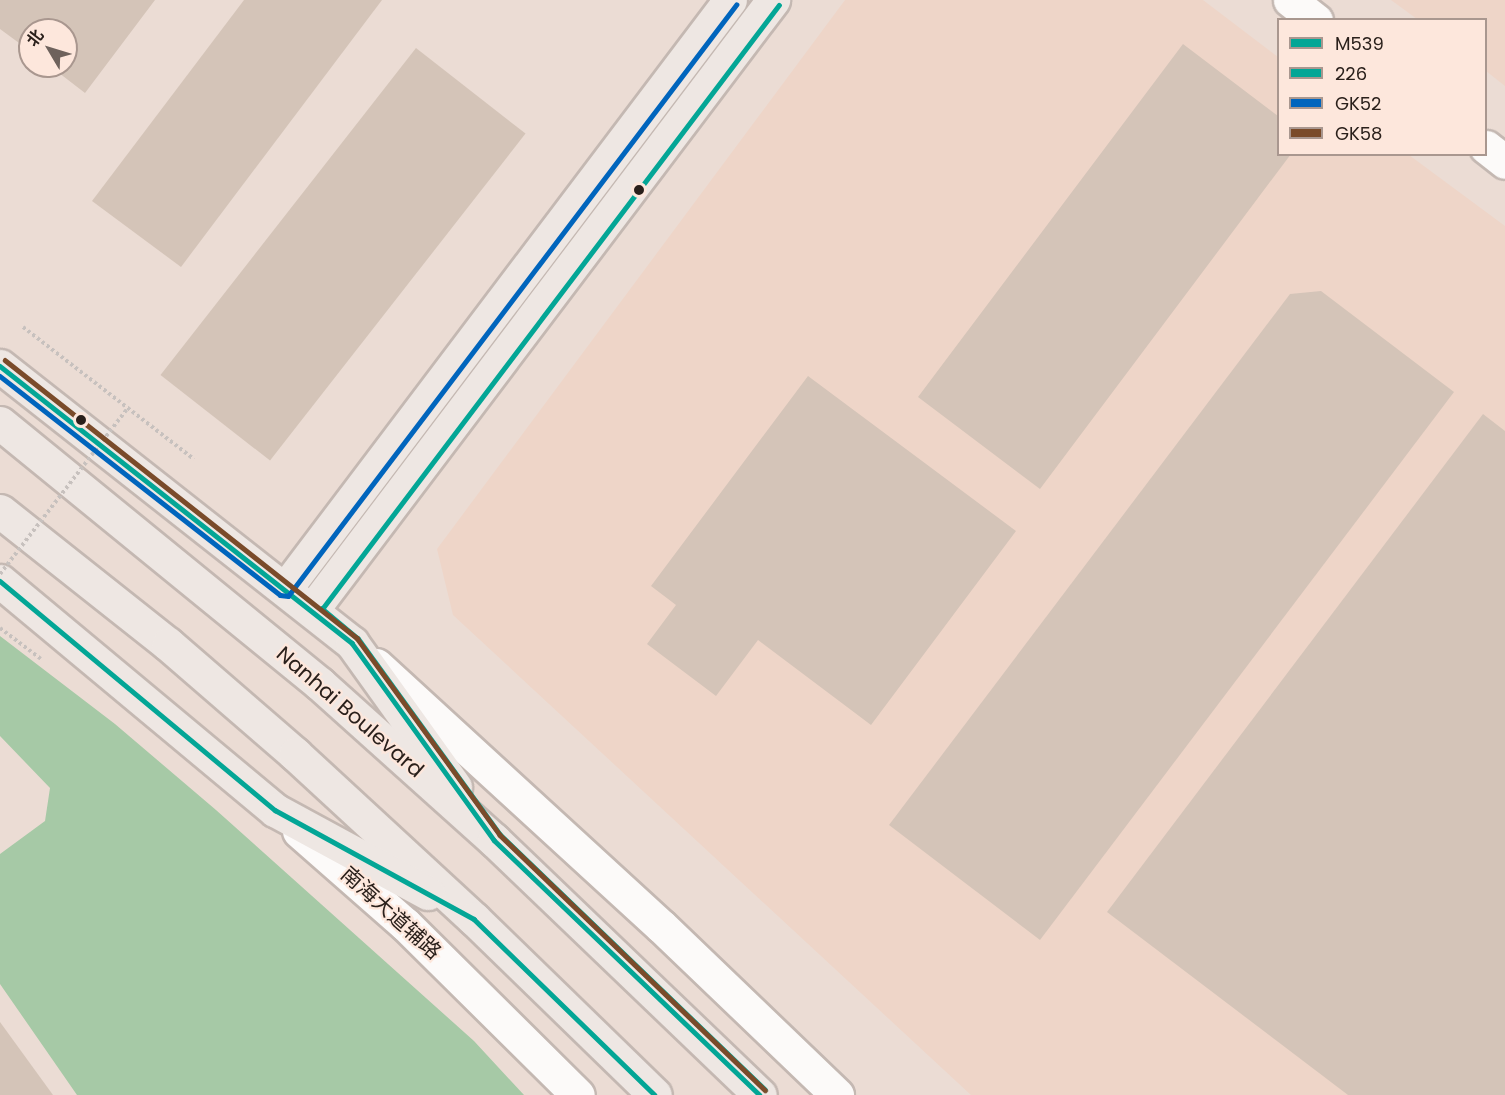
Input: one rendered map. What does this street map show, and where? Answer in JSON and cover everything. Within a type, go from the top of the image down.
[{"type":"main road","points":[[285,589],[730,0]]},
{"type":"main road","points":[[312,610],[773,0]]},
{"type":"main road","points":[[0,366],[352,643],[494,840]]},
{"type":"main road","name":"Nanhai Boulevard","points":[[0,423],[320,684],[494,840],[760,1095]]},
{"type":"main road","points":[[0,511],[168,644],[474,919],[655,1095]]},
{"type":"main road","name":"南海大道辅路","points":[[0,581],[275,810]]},
{"type":"main road","points":[[275,810],[474,919]]},
{"type":"street","points":[[1290,0],[1313,18]]},
{"type":"street","points":[[1487,148],[1505,162]]},
{"type":"street","points":[[352,643],[522,796],[837,1095]]},
{"type":"street","name":"南海大道辅路","points":[[275,810],[413,932],[578,1095]]},
{"type":"path","points":[[23,327],[194,459]]},
{"type":"path","points":[[0,574],[128,408]]},
{"type":"path","points":[[0,628],[41,659]]},
{"type":"shaded area","points":[[845,0],[1203,0],[1277,56],[1277,156],[1410,156],[1505,226],[1505,1095],[971,1095],[453,615],[437,549]]},
{"type":"shaded area","points":[[1391,0],[1505,0],[1505,86],[1487,72],[1487,18],[1416,18]]},
{"type":"green space","points":[[0,636],[115,724],[216,810],[474,1041],[524,1095],[77,1095],[0,984],[0,854],[45,821],[50,788],[0,736]]},
{"type":"building","points":[[0,0],[155,0],[85,93],[66,78],[78,78],[78,18],[18,18],[18,42],[0,29]]},
{"type":"building","points":[[244,0],[382,0],[181,267],[92,201]]},
{"type":"building","points":[[1183,44],[1277,115],[1277,156],[1290,156],[1040,489],[918,397]]},
{"type":"building","points":[[416,48],[526,134],[270,461],[161,375]]},
{"type":"building","points":[[1321,291],[1454,392],[1040,940],[889,825],[1290,294]]},
{"type":"building","points":[[808,376],[1016,531],[871,725],[758,640],[716,696],[647,644],[676,605],[651,586]]},
{"type":"building","points":[[1483,414],[1505,431],[1505,1095],[1348,1095],[1107,912]]},
{"type":"building","points":[[0,1022],[53,1095],[0,1095]]},
{"type":"transit line","name":"GK52","points":[[0,376],[280,595],[288,596],[736,5]]},
{"type":"transit line","name":"226","points":[[765,1090],[500,835],[358,639],[322,609],[779,5]]},
{"type":"transit line","name":"GK58","points":[[5,360],[357,638],[500,835],[765,1090]]},
{"type":"transit line","name":"M539","points":[[0,366],[352,643],[494,840],[760,1095]]},
{"type":"transit line","name":"M539","points":[[0,581],[275,810],[474,919],[655,1095]]}]
